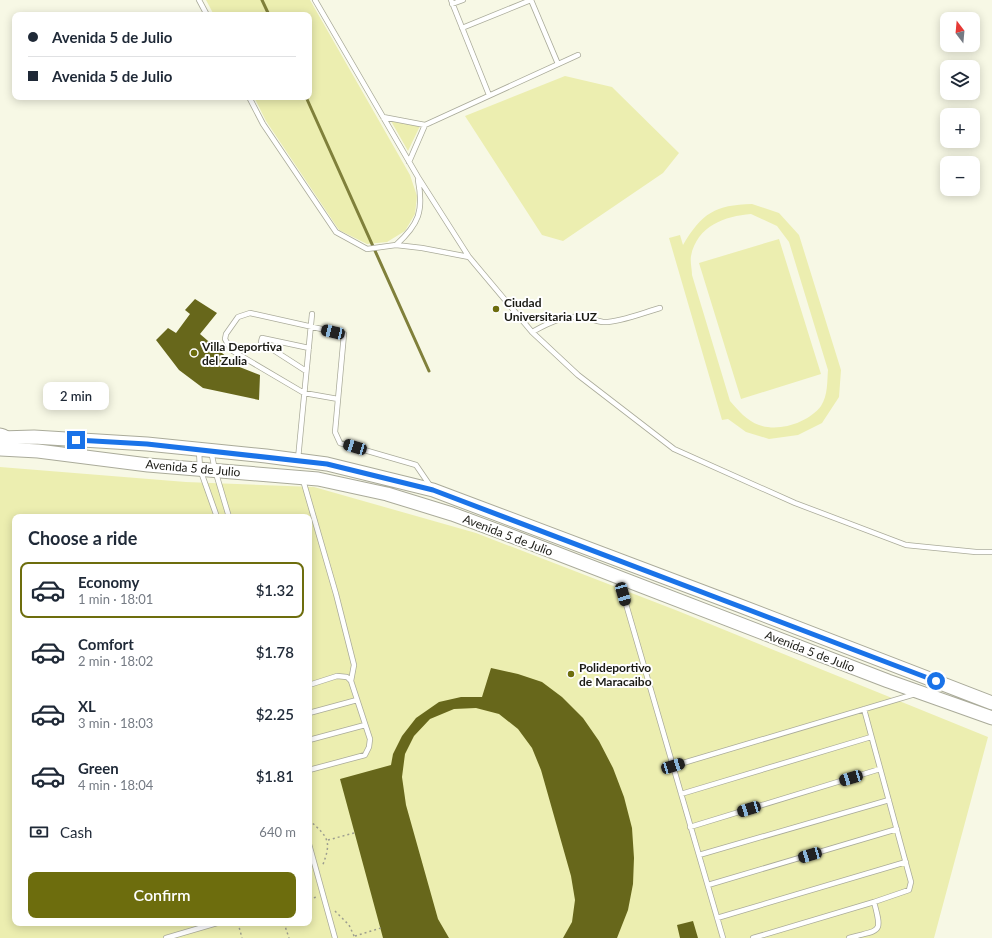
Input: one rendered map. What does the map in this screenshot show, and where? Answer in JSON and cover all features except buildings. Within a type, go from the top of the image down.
[{"type":"main road","name":"Avenida 5 de Julio","points":[[1,440],[42,438],[205,450],[298,460],[327,464],[433,490],[626,562],[992,703]]},
{"type":"main road","name":"Avenida 5 de Julio","points":[[1,440],[38,451],[148,465],[318,478],[387,494],[452,514],[920,693],[992,718]]},
{"type":"main road","points":[[618,578],[626,562]]},
{"type":"lane","points":[[199,0],[205,12]]},
{"type":"lane","points":[[315,0],[409,162],[469,257],[532,332],[578,376],[674,449],[795,503],[906,545],[976,552],[992,552]]},
{"type":"lane","points":[[463,0],[451,2],[489,95]]},
{"type":"lane","points":[[462,28],[531,0],[558,64]]},
{"type":"lane","points":[[383,116],[425,125],[578,55]]},
{"type":"lane","points":[[251,100],[263,124],[336,232],[367,249],[396,246],[422,248],[469,257]]},
{"type":"lane","points":[[409,162],[425,125]]},
{"type":"lane","points":[[396,246],[411,231],[419,217],[422,198],[418,177]]},
{"type":"lane","points":[[532,332],[552,322],[566,318],[579,317],[603,322],[660,308]]},
{"type":"lane","points":[[338,399],[304,394],[231,350],[225,339],[226,334],[238,317],[250,313],[344,334],[335,432],[340,443],[416,465],[433,490]]},
{"type":"lane","points":[[298,460],[312,314]]},
{"type":"lane","points":[[306,371],[261,342],[262,338],[308,348]]},
{"type":"lane","points":[[205,450],[200,469],[217,514]]},
{"type":"lane","points":[[205,450],[215,470],[228,514]]},
{"type":"lane","points":[[302,477],[336,594],[354,665],[351,681]]},
{"type":"lane","points":[[618,578],[723,938]]},
{"type":"lane","points":[[312,684],[337,676],[347,677],[351,681],[370,739],[369,747],[365,755],[312,769]]},
{"type":"lane","points":[[673,766],[920,693]]},
{"type":"lane","points":[[312,712],[358,700]]},
{"type":"lane","points":[[753,938],[909,890],[911,882],[864,709]]},
{"type":"lane","points":[[312,739],[365,724]]},
{"type":"lane","points":[[681,794],[871,737]]},
{"type":"lane","points":[[690,826],[880,769]]},
{"type":"lane","points":[[699,855],[889,800]]},
{"type":"lane","points":[[708,885],[897,829]]},
{"type":"lane","points":[[312,856],[335,938]]},
{"type":"lane","points":[[717,918],[906,862]]},
{"type":"lane","points":[[849,938],[876,930],[880,926],[874,902]]},
{"type":"lane","points":[[166,938],[207,926]]},
{"type":"path","points":[[312,823],[328,840],[328,852],[318,879]]},
{"type":"path","points":[[328,840],[354,833]]},
{"type":"path","points":[[324,900],[349,925],[356,937],[380,928]]},
{"type":"path","points":[[239,926],[242,938]]},
{"type":"path","points":[[285,926],[289,938]]},
{"type":"green space","points":[[206,0],[310,0],[410,175],[417,196],[415,214],[405,231],[387,242],[367,244],[339,230],[266,121],[256,100],[312,100],[312,12],[212,12]]},
{"type":"green space","points":[[565,76],[612,87],[679,153],[663,173],[563,241],[542,235],[465,116]]},
{"type":"green space","points":[[391,121],[420,126],[408,151]]},
{"type":"green space","points":[[752,204],[779,213],[799,235],[841,370],[839,397],[822,423],[798,435],[769,439],[746,432],[728,419],[722,420],[669,238],[680,235],[683,245],[703,218],[719,209]],"holes":[[[751,214],[777,226],[789,242],[828,370],[826,393],[821,406],[815,412],[801,421],[784,427],[767,427],[751,421],[730,401],[692,275],[691,256],[699,237],[714,224],[722,220]]]},
{"type":"green space","points":[[779,239],[821,374],[741,399],[699,263]]},
{"type":"green space","name":"Polideportivo de Maracaibo","points":[[0,467],[186,482],[314,487],[476,533],[678,611],[988,737],[934,938],[0,938]]},
{"type":"waterway","points":[[262,0],[268,12]]},
{"type":"waterway","points":[[307,100],[429,371]]},
{"type":"place","name":"Ciudad Universitaria LUZ","points":[[496,309]]},
{"type":"place","name":"Villa Deportiva del Zulia","points":[[194,353]]},
{"type":"place","name":"Polideportivo de Maracaibo","points":[[571,674]]},
{"type":"route","points":[[76,440],[147,444],[266,456],[327,464],[433,490],[724,599],[936,681]]}]
